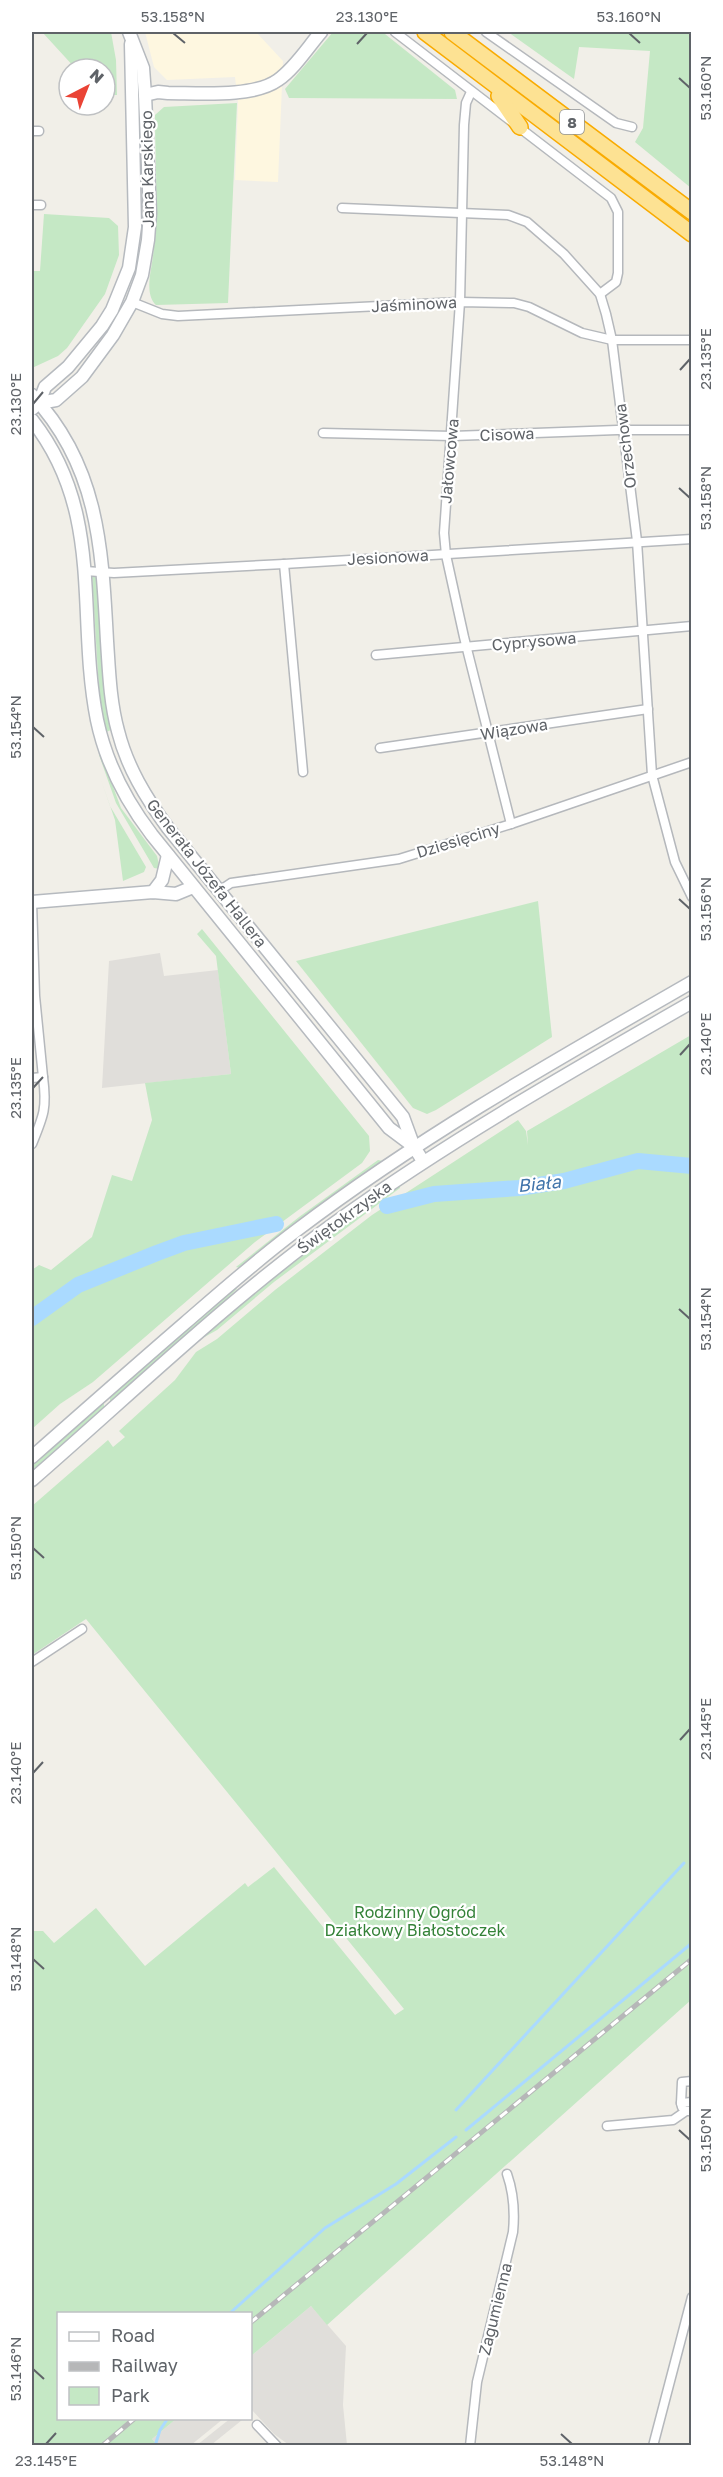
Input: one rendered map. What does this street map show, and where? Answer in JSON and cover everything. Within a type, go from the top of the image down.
[{"type":"highway","name":"8","points":[[425,32],[692,234]]},
{"type":"highway","name":"8","points":[[452,32],[692,212]]},
{"type":"highway","points":[[488,81],[520,127]]},
{"type":"main road","points":[[132,95],[158,92],[231,92],[258,89],[273,84],[287,72],[321,32]]},
{"type":"main road","name":"Jana Karskiego","points":[[34,402],[45,387],[68,367],[102,326],[125,280],[134,242],[130,34]]},
{"type":"main road","name":"Jana Karskiego","points":[[34,402],[56,400],[82,377],[113,335],[132,302],[142,275],[150,213],[145,95],[143,68],[130,34]]},
{"type":"main road","points":[[102,326],[113,335]]},
{"type":"main road","name":"Generała Józefa Hallera","points":[[34,402],[67,443],[84,480],[96,519],[103,573],[111,697],[118,733],[134,777],[151,805],[219,891],[403,1117],[414,1147],[423,1161]]},
{"type":"main road","name":"Generała Józefa Hallera","points":[[32,420],[53,453],[81,528],[94,697],[102,739],[116,777],[127,798],[193,887],[389,1128],[414,1147]]},
{"type":"main road","points":[[53,453],[67,443]]},
{"type":"main road","points":[[102,739],[118,733]]},
{"type":"main road","points":[[153,892],[162,880],[168,855]]},
{"type":"main road","points":[[32,902],[153,892],[176,894],[193,887]]},
{"type":"main road","name":"Świętokrzyska","points":[[32,1457],[236,1279],[294,1232],[414,1147],[566,1053],[692,982]]},
{"type":"main road","name":"Świętokrzyska","points":[[32,1480],[247,1293],[335,1223],[423,1161],[511,1106],[692,1002]]},
{"type":"main road","points":[[304,1023],[316,1011]]},
{"type":"main road","points":[[236,1279],[247,1293]]},
{"type":"street","points":[[395,32],[608,195],[616,206],[618,273],[616,282],[600,294]]},
{"type":"street","points":[[486,32],[616,123],[632,127]]},
{"type":"street","name":"Jałowcowa","points":[[471,92],[466,103],[464,125],[460,212],[460,302],[444,521],[446,555],[512,824]]},
{"type":"street","name":"Orzechowa","points":[[342,208],[508,215],[526,222],[564,254],[600,294],[612,340],[637,541],[652,776],[675,862],[688,881],[692,897]]},
{"type":"street","name":"Jaśminowa","points":[[132,302],[162,314],[178,316],[460,302],[522,305],[582,333],[612,340],[692,340]]},
{"type":"street","name":"Cisowa","points":[[323,433],[452,436],[623,429],[692,430]]},
{"type":"street","name":"Jesionowa","points":[[85,571],[103,573],[284,564],[692,538]]},
{"type":"street","points":[[284,564],[303,772]]},
{"type":"street","name":"Cyprysowa","points":[[376,655],[692,626]]},
{"type":"street","name":"Wiązowa","points":[[381,748],[648,709]]},
{"type":"street","name":"Dziesięciny","points":[[219,891],[231,883],[399,859],[512,824],[692,762]]},
{"type":"street","points":[[32,902],[33,996],[46,1101],[45,1114],[32,1144]]},
{"type":"street","points":[[32,1078],[43,1077]]},
{"type":"street","points":[[32,1662],[82,1629]]},
{"type":"street","points":[[680,2116],[682,2082],[692,2081]]},
{"type":"street","points":[[681,2103],[692,2102]]},
{"type":"street","points":[[608,2126],[680,2116],[692,2111]]},
{"type":"street","name":"Zagumienna","points":[[470,2445],[479,2372],[505,2273],[513,2232],[514,2194],[507,2174]]},
{"type":"street","points":[[653,2445],[692,2297]]},
{"type":"street","points":[[257,2425],[277,2445]]},
{"type":"shaded area","points":[[145,32],[256,32],[283,61],[278,182],[235,180],[238,103],[235,77],[167,80],[154,67]]},
{"type":"shaded area","points":[[160,953],[164,976],[218,970],[231,1074],[102,1088],[109,961]]},
{"type":"shaded area","points":[[311,2306],[346,2346],[343,2405],[347,2445],[289,2445],[274,2434],[252,2410],[252,2355]]},
{"type":"shaded area","points":[[175,2420],[222,2420],[191,2445],[158,2445],[152,2439]]},
{"type":"shaded area","points":[[228,2420],[242,2420],[211,2445],[197,2445]]},
{"type":"green space","points":[[111,32],[115,57],[65,57],[43,33]]},
{"type":"green space","points":[[333,32],[385,34],[455,90],[457,99],[289,98],[285,89]]},
{"type":"green space","points":[[508,32],[691,32],[691,188],[635,142],[643,128],[650,51],[579,47],[574,79]]},
{"type":"green space","points":[[237,103],[228,303],[156,305],[151,298],[149,283],[156,212],[155,115],[164,107]]},
{"type":"green space","points":[[44,214],[109,218],[118,226],[119,255],[105,294],[67,348],[58,356],[32,368],[32,271],[40,271]]},
{"type":"green space","points":[[92,575],[98,579],[105,691],[111,730],[106,732],[99,691]]},
{"type":"green space","points":[[100,752],[121,808],[157,856],[160,869],[154,868],[116,803],[99,755]]},
{"type":"green space","points":[[110,806],[146,867],[144,872],[123,881],[115,820]]},
{"type":"green space","points":[[538,901],[552,1037],[427,1114],[413,1108],[296,961]]},
{"type":"green space","points":[[202,929],[369,1136],[370,1151],[362,1163],[255,1242],[93,1382],[60,1404],[32,1429],[32,1270],[39,1265],[51,1270],[92,1237],[112,1175],[132,1181],[152,1120],[145,1083],[231,1074],[216,956],[197,934]]},
{"type":"green space","name":"Rodzinny Ogród Działkowy Białostoczek","points":[[691,1035],[691,2000],[327,2325],[311,2306],[252,2355],[252,2312],[57,2312],[57,2420],[175,2420],[152,2439],[158,2445],[32,2445],[32,1931],[43,1931],[54,1943],[96,1908],[145,1966],[245,1883],[248,1887],[274,1867],[395,2015],[404,2009],[86,1619],[32,1655],[32,1506],[108,1440],[113,1447],[125,1437],[119,1431],[175,1380],[196,1352],[217,1339],[275,1290],[372,1215],[518,1120],[526,1131],[528,1145],[527,1131]]},
{"type":"green space","points":[[378,1160],[383,1161],[240,1268],[236,1267],[299,1217]]},
{"type":"green space","points":[[400,1184],[400,1188],[274,1282],[217,1330],[201,1339],[273,1278]]},
{"type":"green space","points":[[235,1287],[237,1289],[209,1317],[110,1403],[110,1395]]},
{"type":"green space","points":[[104,1401],[104,1409],[32,1472],[32,1464]]},
{"type":"waterway","name":"Biała","points":[[387,1206],[434,1194],[519,1188],[564,1181],[638,1161],[692,1166]]},
{"type":"waterway","name":"Biała","points":[[32,1318],[78,1285],[157,1253],[184,1243],[276,1224]]},
{"type":"waterway","points":[[456,2110],[684,1863]]},
{"type":"waterway","points":[[466,2130],[692,1943]]},
{"type":"waterway","points":[[231,2312],[325,2228],[396,2184],[456,2137]]},
{"type":"waterway","points":[[155,2446],[160,2430],[167,2420]]},
{"type":"railway","points":[[252,2321],[692,1959]]},
{"type":"railway","points":[[102,2446],[133,2420]]}]
